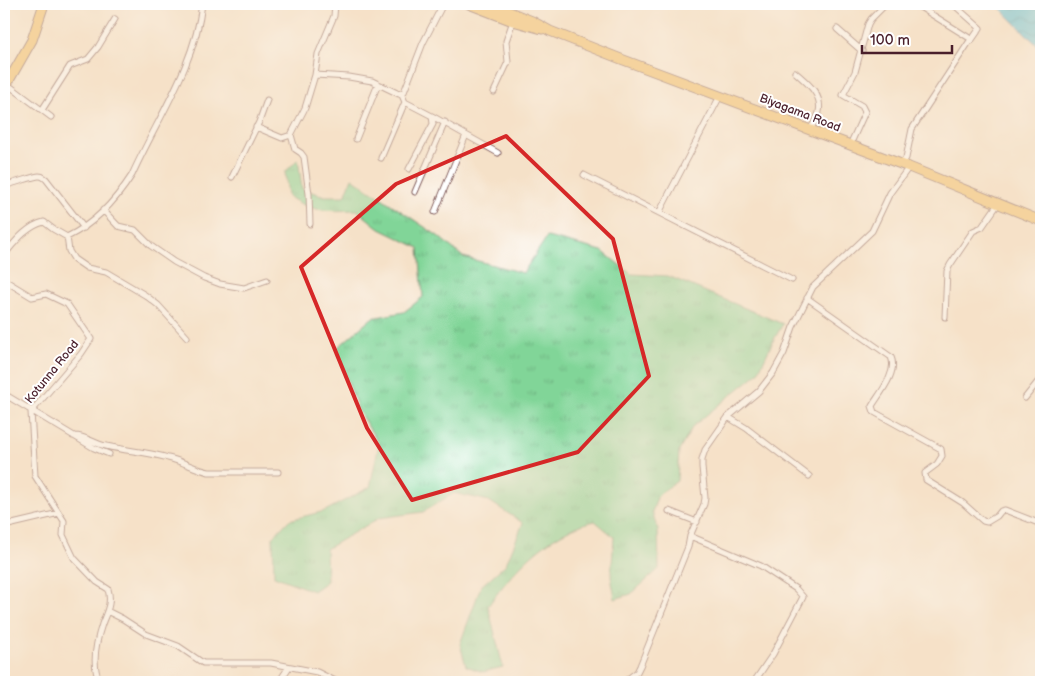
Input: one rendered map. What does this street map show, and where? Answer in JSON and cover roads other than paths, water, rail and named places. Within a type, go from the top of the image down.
[{"type":"main road","points":[[5,86],[32,40],[44,4]]},
{"type":"main road","name":"Biyagama Road","points":[[469,4],[530,27],[550,31]]},
{"type":"main road","name":"Biyagama Road","points":[[490,4],[532,21],[550,31],[906,166],[1041,221]]},
{"type":"street","points":[[67,238],[84,228],[104,210],[123,189],[132,175],[171,97],[195,40],[202,4]]},
{"type":"street","points":[[310,224],[309,194],[304,157],[295,149],[291,135],[305,108],[315,75],[318,54],[334,16],[335,4]]},
{"type":"street","points":[[401,93],[405,89],[423,43],[443,4]]},
{"type":"street","points":[[915,4],[972,39],[971,41]]},
{"type":"street","points":[[624,682],[637,672],[640,666],[680,568],[705,498],[702,459],[713,437],[728,417],[759,391],[773,373],[784,353],[813,287],[872,231],[890,193],[906,166],[912,129],[980,28],[953,4]]},
{"type":"street","points":[[850,145],[865,112],[862,106],[844,94],[855,72],[868,24],[883,7]]},
{"type":"street","points":[[42,110],[70,66],[88,59],[115,19]]},
{"type":"street","points":[[494,92],[508,62],[506,41],[513,21]]},
{"type":"street","points":[[836,29],[862,51]]},
{"type":"street","points":[[795,72],[814,90],[819,101],[819,112],[810,130]]},
{"type":"street","points":[[315,75],[349,77],[372,81],[401,93],[405,102],[498,153]]},
{"type":"street","points":[[356,138],[378,84]]},
{"type":"street","points":[[5,86],[51,117]]},
{"type":"street","points":[[659,213],[720,96]]},
{"type":"street","points":[[232,177],[267,100]]},
{"type":"street","points":[[381,158],[405,102]]},
{"type":"street","points":[[409,169],[433,124],[432,116]]},
{"type":"street","points":[[415,192],[444,122]]},
{"type":"street","points":[[256,127],[282,138],[291,135]]},
{"type":"street","points":[[434,212],[466,135]]},
{"type":"street","points":[[584,175],[792,280]]},
{"type":"street","points":[[4,186],[36,176],[42,176],[84,228]]},
{"type":"street","points":[[944,317],[947,271],[973,231],[982,227],[998,204]]},
{"type":"street","points":[[104,210],[118,226],[135,230],[151,246],[174,262],[204,278],[220,284],[244,288],[267,280]]},
{"type":"street","points":[[4,255],[25,232],[38,223],[44,222],[67,238],[69,251],[74,259],[87,268],[106,272],[145,295],[158,305],[187,336]]},
{"type":"street","name":"Kotunna Road","points":[[4,280],[32,297],[46,294],[67,304],[92,338],[81,354],[31,412],[35,476],[64,521],[63,535],[74,558],[98,582],[108,589],[110,597],[107,612],[97,642],[95,673],[100,682]]},
{"type":"street","points":[[807,298],[891,357],[893,368],[872,406],[874,412],[941,449],[942,456],[937,464],[925,473],[926,480],[963,503],[983,521],[987,522],[1005,510],[1041,524]]},
{"type":"street","points":[[1025,398],[1041,378]]},
{"type":"street","points":[[4,394],[31,412],[108,454]]},
{"type":"street","points":[[728,417],[746,428],[809,476]]},
{"type":"street","points":[[73,436],[80,435],[96,444],[169,458],[209,472],[278,472]]},
{"type":"street","points":[[669,511],[696,522]]},
{"type":"street","points":[[4,526],[59,514]]},
{"type":"street","points":[[690,536],[761,566],[796,589],[803,597],[774,654],[754,682]]},
{"type":"street","points":[[107,612],[146,634],[178,646],[203,663],[271,663],[318,672],[337,682]]},
{"type":"street","points":[[279,682],[289,667]]},
{"type":"water","points":[[996,4],[1041,4],[1041,49]]}]
